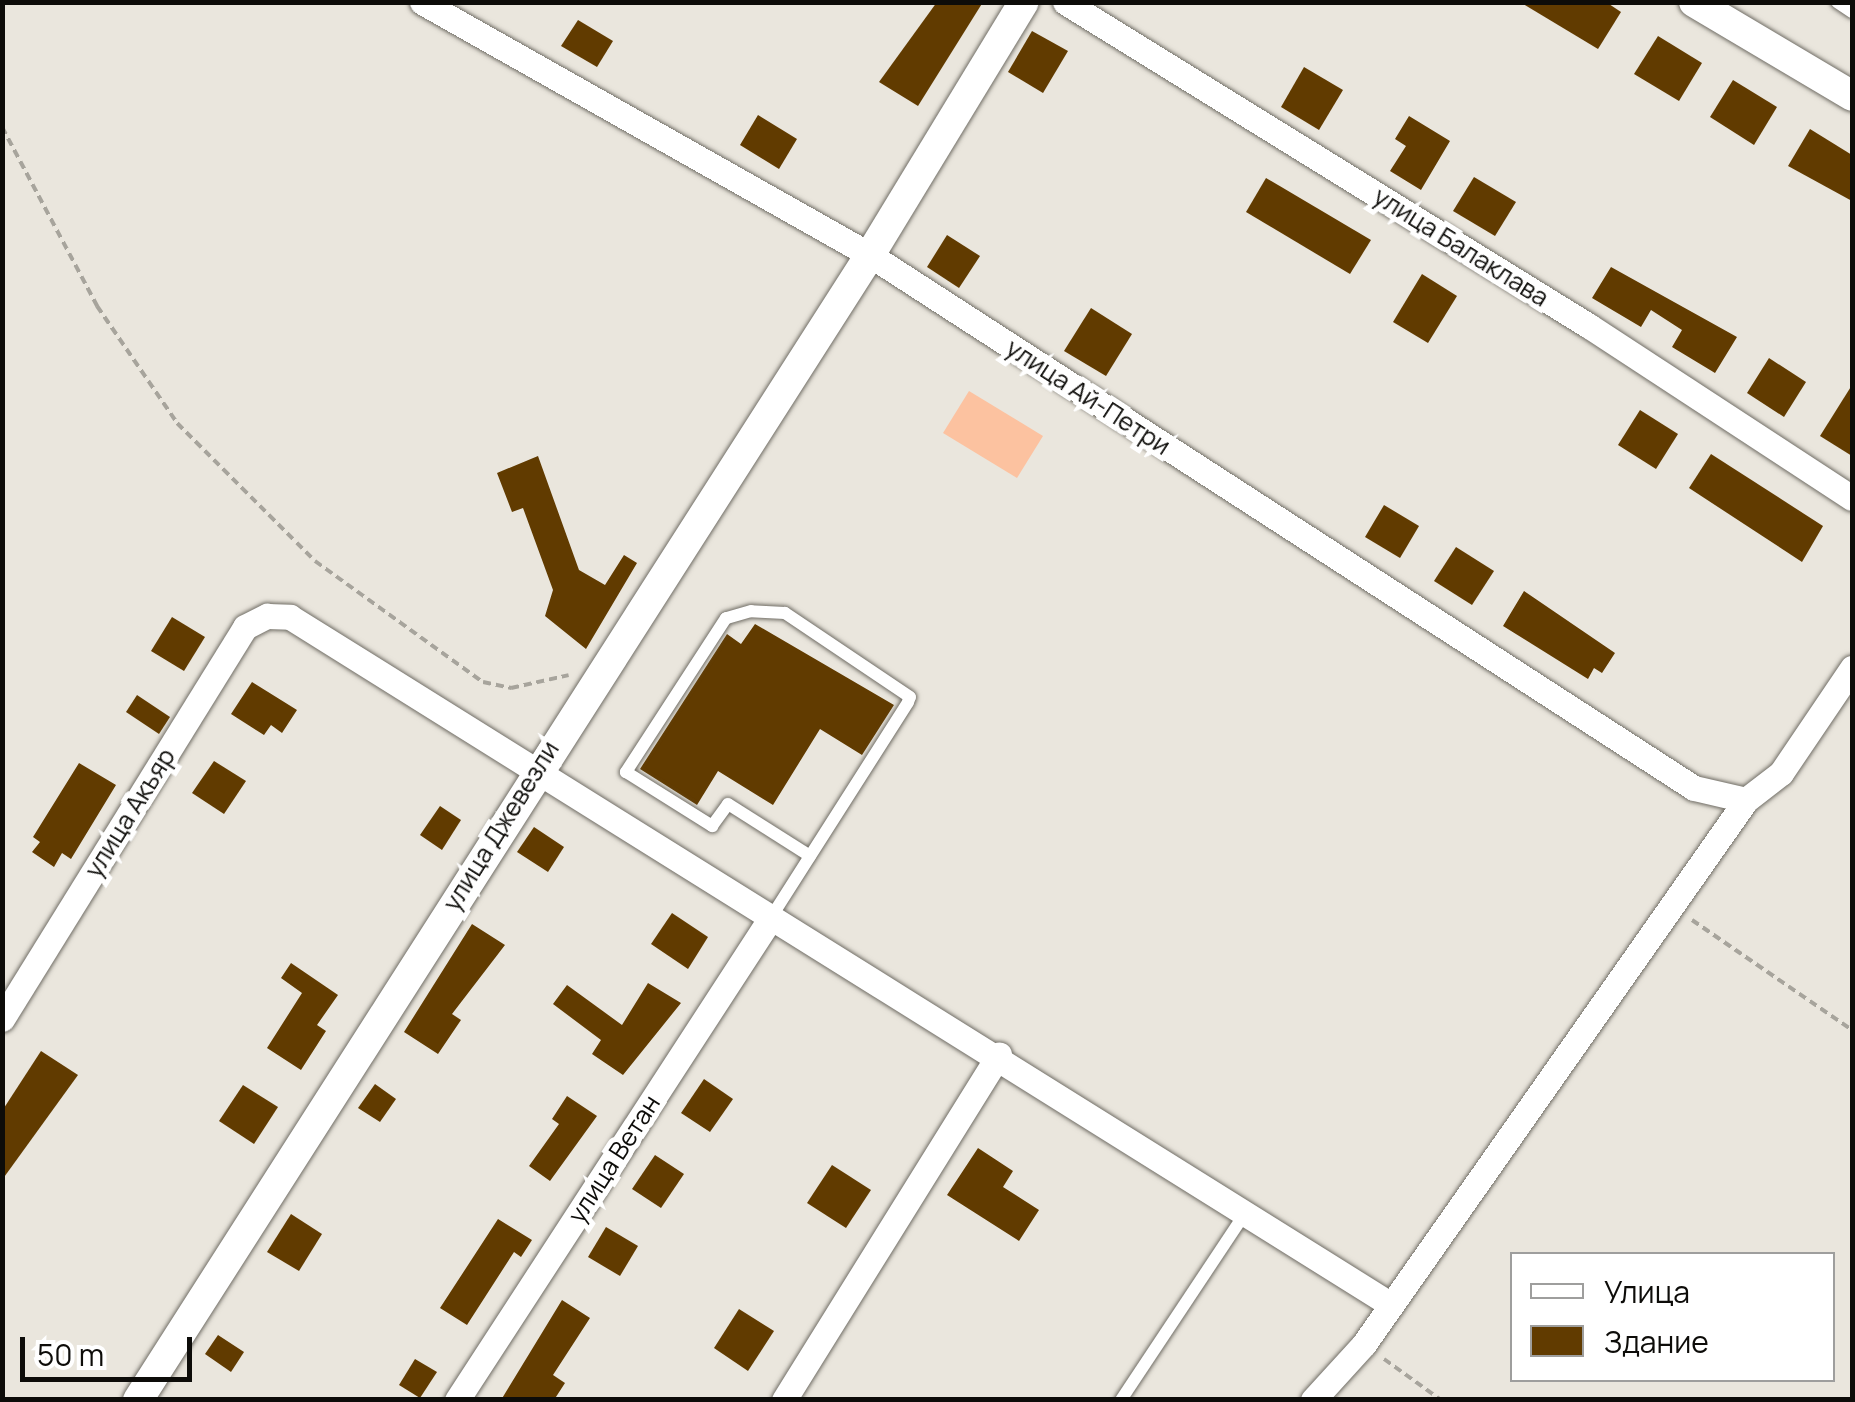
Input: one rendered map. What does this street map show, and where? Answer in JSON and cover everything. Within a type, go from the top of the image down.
[{"type":"street","name":"улица Ай-Петри","points":[[422,2],[870,256],[1694,788],[1746,800]]},
{"type":"street","name":"улица Джевезли","points":[[138,1400],[538,767],[870,256],[1024,2]]},
{"type":"street","name":"улица Балаклава","points":[[1064,2],[1589,326],[1852,498]]},
{"type":"street","points":[[1694,2],[1852,96]]},
{"type":"street","name":"улица Акъяр","points":[[2,1020],[245,627],[268,616],[290,617],[538,767]]},
{"type":"street","points":[[1312,1400],[1364,1344],[1746,800],[1781,772],[1852,668]]},
{"type":"street","points":[[538,767],[770,918],[999,1054],[1390,1304]]},
{"type":"street","name":"улица Ветан","points":[[457,1400],[770,918]]},
{"type":"street","points":[[784,1400],[999,1054]]},
{"type":"lane","points":[[1837,2],[1852,12]]},
{"type":"lane","points":[[770,918],[810,856],[909,691],[786,613],[751,610],[726,618],[626,772],[712,826],[728,804],[810,856]]},
{"type":"lane","points":[[1121,1400],[1246,1212]]},
{"type":"path","points":[[2,127],[97,306],[176,423],[314,562],[482,682],[511,688],[603,667]]},
{"type":"path","points":[[1672,907],[1852,1030]]},
{"type":"path","points":[[1364,1344],[1441,1400]]},
{"type":"shaded area","points":[[969,391],[1043,436],[1017,478],[943,433]]},
{"type":"building","points":[[937,2],[983,2],[918,106],[879,82]]},
{"type":"building","points":[[1520,2],[1606,2],[1621,12],[1598,49]]},
{"type":"building","points":[[578,20],[613,41],[597,67],[561,46]]},
{"type":"building","points":[[1032,31],[1068,51],[1043,93],[1008,72]]},
{"type":"building","points":[[1658,36],[1702,63],[1679,101],[1634,74]]},
{"type":"building","points":[[1304,67],[1343,90],[1319,130],[1281,107]]},
{"type":"building","points":[[1733,80],[1777,107],[1754,145],[1710,117]]},
{"type":"building","points":[[758,115],[797,139],[779,169],[740,145]]},
{"type":"building","points":[[1409,116],[1450,141],[1421,190],[1390,171],[1406,146],[1395,139]]},
{"type":"building","points":[[1810,129],[1852,155],[1852,201],[1788,166]]},
{"type":"building","points":[[1474,177],[1516,202],[1495,236],[1453,211]]},
{"type":"building","points":[[1266,178],[1371,240],[1350,274],[1246,212]]},
{"type":"building","points":[[947,235],[980,256],[959,288],[927,267]]},
{"type":"building","points":[[1611,267],[1737,337],[1715,373],[1672,347],[1682,330],[1651,310],[1641,327],[1592,298]]},
{"type":"building","points":[[1422,274],[1457,296],[1428,343],[1393,322]]},
{"type":"building","points":[[1091,308],[1132,334],[1106,376],[1064,351]]},
{"type":"building","points":[[1769,358],[1806,382],[1784,417],[1747,393]]},
{"type":"building","points":[[1852,385],[1852,456],[1820,436]]},
{"type":"building","points":[[1640,410],[1678,434],[1656,469],[1618,445]]},
{"type":"building","points":[[1711,454],[1823,526],[1802,562],[1689,488]]},
{"type":"building","points":[[538,456],[579,570],[605,585],[624,555],[637,563],[586,649],[545,616],[553,590],[523,508],[512,512],[497,473]]},
{"type":"building","points":[[1384,505],[1419,526],[1400,558],[1365,537]]},
{"type":"building","points":[[1456,547],[1494,571],[1472,605],[1434,581]]},
{"type":"building","points":[[1524,591],[1615,653],[1602,673],[1594,668],[1588,679],[1503,626]]},
{"type":"building","points":[[172,617],[205,637],[184,671],[151,651]]},
{"type":"building","points":[[755,624],[894,705],[862,755],[820,729],[773,805],[718,771],[697,805],[640,769],[727,634],[741,644]]},
{"type":"building","points":[[252,682],[297,710],[282,733],[271,725],[264,735],[231,714]]},
{"type":"building","points":[[137,695],[170,717],[159,734],[126,712]]},
{"type":"building","points":[[214,761],[246,781],[224,814],[192,793]]},
{"type":"building","points":[[79,763],[116,785],[71,859],[62,853],[54,867],[32,852],[40,842],[33,837]]},
{"type":"building","points":[[440,806],[461,820],[442,850],[420,835]]},
{"type":"building","points":[[534,827],[564,847],[548,872],[517,852]]},
{"type":"building","points":[[672,913],[708,937],[688,969],[651,944]]},
{"type":"building","points":[[472,924],[505,945],[452,1014],[461,1020],[438,1054],[404,1032]]},
{"type":"building","points":[[291,963],[338,995],[317,1025],[326,1031],[301,1070],[267,1048],[302,993],[281,978]]},
{"type":"building","points":[[648,983],[681,1003],[623,1075],[592,1054],[601,1040],[553,1004],[567,985],[622,1025]]},
{"type":"building","points":[[41,1051],[78,1075],[2,1180],[2,1111]]},
{"type":"building","points":[[704,1079],[733,1099],[710,1132],[681,1113]]},
{"type":"building","points":[[375,1084],[396,1099],[380,1122],[358,1108]]},
{"type":"building","points":[[243,1085],[278,1107],[254,1144],[219,1121]]},
{"type":"building","points":[[567,1096],[597,1116],[550,1181],[529,1166],[559,1124],[552,1119]]},
{"type":"building","points":[[978,1148],[1013,1171],[1003,1187],[1039,1210],[1019,1241],[947,1195]]},
{"type":"building","points":[[655,1155],[684,1174],[661,1208],[632,1189]]},
{"type":"building","points":[[832,1165],[871,1190],[846,1228],[807,1203]]},
{"type":"building","points":[[291,1214],[322,1234],[299,1271],[267,1252]]},
{"type":"building","points":[[498,1219],[532,1240],[521,1257],[514,1252],[467,1325],[440,1308]]},
{"type":"building","points":[[606,1227],[638,1246],[620,1276],[588,1257]]},
{"type":"building","points":[[562,1300],[590,1318],[553,1375],[565,1383],[554,1400],[501,1400]]},
{"type":"building","points":[[739,1309],[774,1331],[748,1371],[714,1348]]},
{"type":"building","points":[[218,1335],[244,1352],[231,1372],[205,1354]]},
{"type":"building","points":[[415,1359],[437,1372],[420,1398],[399,1385]]}]
